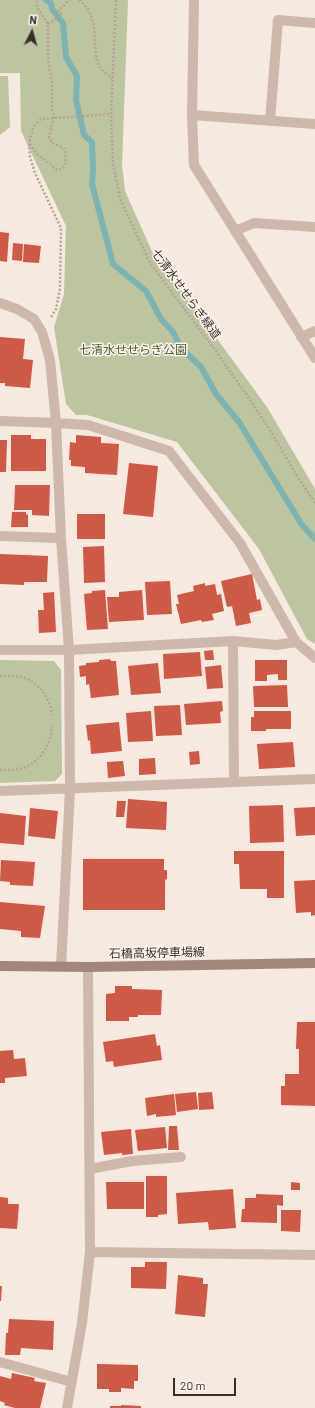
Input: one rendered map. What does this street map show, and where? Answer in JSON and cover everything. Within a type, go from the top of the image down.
[{"type":"main road","name":"石橋高坂停車場線","points":[[0,966],[88,967],[315,963]]},
{"type":"street","points":[[194,0],[192,115],[194,165],[315,358]]},
{"type":"street","points":[[270,121],[278,20],[315,23]]},
{"type":"street","points":[[192,115],[315,124]]},
{"type":"street","points":[[235,231],[254,223],[315,227]]},
{"type":"street","points":[[0,303],[17,309],[34,320],[42,332],[50,360],[56,423],[61,538],[69,650],[70,789],[61,966]]},
{"type":"street","points":[[301,337],[315,331]]},
{"type":"street","points":[[0,422],[88,425],[170,452],[240,543],[296,642],[315,658]]},
{"type":"street","points":[[0,536],[61,538]]},
{"type":"street","points":[[0,650],[69,650],[234,642],[276,645],[296,642]]},
{"type":"street","points":[[234,642],[234,782]]},
{"type":"street","points":[[0,791],[315,779]]},
{"type":"street","points":[[67,1408],[82,1323],[90,1252],[88,967]]},
{"type":"street","points":[[90,1170],[132,1161],[181,1157]]},
{"type":"street","points":[[90,1252],[315,1255]]},
{"type":"street","points":[[0,1362],[72,1382]]},
{"type":"path","points":[[29,144],[37,154],[57,170],[62,169],[65,166],[66,155],[64,148],[52,143],[49,138],[54,117],[52,107],[52,82],[48,60],[48,24],[37,7],[37,0]]},
{"type":"path","points":[[48,24],[54,21],[61,14],[58,11],[69,0]]},
{"type":"path","points":[[79,0],[88,8],[93,18],[100,66],[112,79]]},
{"type":"path","name":"七清水せせらぎ緑道","points":[[116,0],[111,114],[113,163],[120,199],[150,263],[246,394],[315,503]]},
{"type":"path","points":[[42,332],[56,309],[60,289],[61,228],[35,173],[30,157],[29,144],[33,128],[41,119],[111,114]]},
{"type":"path","points":[[0,676],[23,678],[34,683],[48,698],[52,709],[52,719]]},
{"type":"path","points":[[0,770],[22,768],[32,764],[42,756],[51,738],[52,724]]},
{"type":"green space","name":"七清水せせらぎ公園","points":[[0,0],[128,0],[122,165],[125,191],[154,256],[196,310],[267,407],[315,489],[315,644],[307,639],[259,549],[177,442],[87,415],[76,415],[66,404],[54,327],[64,294],[66,226],[21,131],[20,73],[0,73]]},
{"type":"green space","points":[[0,76],[8,76],[10,127],[0,135]]},
{"type":"green space","points":[[0,660],[54,661],[61,670],[62,774],[55,781],[0,783]]},
{"type":"building","points":[[0,232],[9,233],[7,262],[0,261]]},
{"type":"building","points":[[13,243],[23,244],[22,261],[12,260]]},
{"type":"building","points":[[24,244],[41,246],[39,263],[23,262]]},
{"type":"building","points":[[0,337],[25,339],[23,359],[33,360],[30,388],[5,386],[5,383],[0,383]]},
{"type":"building","points":[[11,435],[31,435],[31,439],[46,439],[46,471],[11,471]]},
{"type":"building","points":[[76,435],[101,437],[101,443],[119,444],[117,475],[85,473],[85,467],[71,466],[71,460],[69,460],[70,442],[76,443]]},
{"type":"building","points":[[0,440],[7,440],[6,472],[0,472]]},
{"type":"building","points":[[129,463],[158,466],[153,517],[123,514]]},
{"type":"building","points":[[15,485],[50,485],[49,516],[32,515],[32,510],[14,510]]},
{"type":"building","points":[[12,512],[26,512],[26,515],[28,514],[28,527],[11,527]]},
{"type":"building","points":[[77,514],[105,514],[105,539],[77,539]]},
{"type":"building","points":[[104,546],[105,582],[84,583],[83,547]]},
{"type":"building","points":[[0,554],[48,556],[47,582],[24,582],[24,585],[0,584]]},
{"type":"building","points":[[252,574],[257,600],[260,599],[262,610],[249,613],[251,623],[236,626],[232,606],[227,607],[221,581]]},
{"type":"building","points":[[170,581],[172,614],[147,615],[145,582]]},
{"type":"building","points":[[205,583],[205,586],[215,584],[217,595],[221,594],[224,611],[212,614],[214,620],[202,622],[201,620],[181,624],[176,604],[179,604],[177,595],[194,591],[193,586]]},
{"type":"building","points":[[105,590],[108,629],[87,630],[84,594],[92,593],[92,591]]},
{"type":"building","points":[[142,590],[144,620],[109,622],[107,597],[119,597],[119,592]]},
{"type":"building","points":[[54,592],[56,632],[39,633],[38,610],[44,610],[43,593]]},
{"type":"building","points":[[213,650],[214,660],[205,660],[204,651]]},
{"type":"building","points":[[200,652],[202,676],[164,679],[163,654]]},
{"type":"building","points":[[110,659],[111,661],[116,661],[119,695],[91,698],[89,684],[86,685],[86,676],[80,677],[79,666],[86,665],[86,663],[99,662],[99,660]]},
{"type":"building","points":[[255,660],[287,660],[287,680],[278,680],[278,674],[267,675],[267,681],[255,681]]},
{"type":"building","points":[[158,663],[161,693],[131,695],[128,666]]},
{"type":"building","points":[[221,665],[223,688],[207,689],[205,667]]},
{"type":"building","points":[[287,685],[288,707],[254,707],[253,686]]},
{"type":"building","points":[[222,701],[223,711],[220,712],[221,723],[186,725],[184,704]]},
{"type":"building","points":[[180,705],[182,735],[156,736],[154,706]]},
{"type":"building","points":[[151,711],[153,741],[128,742],[126,713]]},
{"type":"building","points":[[254,711],[291,711],[291,729],[266,729],[266,731],[251,731],[251,717],[254,717]]},
{"type":"building","points":[[119,722],[122,751],[91,754],[90,740],[88,741],[86,725]]},
{"type":"building","points":[[293,742],[295,767],[259,769],[257,744]]},
{"type":"building","points":[[199,751],[200,764],[190,765],[189,752]]},
{"type":"building","points":[[155,758],[156,774],[139,775],[139,759]]},
{"type":"building","points":[[123,761],[125,776],[108,778],[107,762]]},
{"type":"building","points":[[128,799],[167,802],[166,830],[126,828]]},
{"type":"building","points":[[117,801],[126,801],[124,817],[116,817]]},
{"type":"building","points":[[283,805],[284,842],[250,843],[249,806]]},
{"type":"building","points":[[315,807],[315,835],[296,836],[294,808]]},
{"type":"building","points":[[30,808],[58,811],[55,839],[28,836]]},
{"type":"building","points":[[0,813],[26,816],[24,845],[0,843]]},
{"type":"building","points":[[234,851],[284,851],[284,898],[267,898],[267,889],[240,889],[239,864],[234,864]]},
{"type":"building","points":[[83,859],[164,859],[164,870],[167,870],[167,879],[165,880],[165,910],[83,910]]},
{"type":"building","points":[[1,860],[35,862],[33,886],[10,885],[10,882],[0,881]]},
{"type":"building","points":[[315,880],[315,915],[311,916],[311,912],[296,913],[294,881]]},
{"type":"building","points":[[0,902],[45,906],[40,938],[21,937],[21,931],[0,929]]},
{"type":"building","points":[[115,986],[132,986],[132,989],[162,990],[161,1015],[138,1015],[138,1017],[129,1017],[129,1021],[106,1021],[106,994],[115,993]]},
{"type":"building","points":[[297,1022],[315,1022],[315,1106],[281,1105],[281,1086],[285,1086],[285,1074],[299,1074],[299,1049],[296,1049]]},
{"type":"building","points":[[155,1034],[157,1046],[160,1045],[162,1060],[114,1067],[113,1061],[106,1062],[103,1042]]},
{"type":"building","points":[[13,1050],[14,1059],[25,1058],[27,1076],[5,1078],[5,1083],[0,1083],[0,1051]]},
{"type":"building","points":[[196,1092],[198,1109],[177,1112],[175,1094]]},
{"type":"building","points":[[212,1092],[214,1109],[199,1110],[198,1093]]},
{"type":"building","points":[[174,1094],[176,1115],[156,1117],[156,1114],[147,1116],[145,1098]]},
{"type":"building","points":[[169,1126],[177,1126],[179,1150],[168,1150]]},
{"type":"building","points":[[165,1127],[167,1148],[138,1151],[135,1130]]},
{"type":"building","points":[[131,1129],[133,1154],[122,1155],[122,1153],[104,1155],[101,1132]]},
{"type":"building","points":[[146,1176],[167,1176],[167,1214],[158,1215],[158,1217],[146,1217]]},
{"type":"building","points":[[106,1182],[144,1182],[144,1209],[107,1209]]},
{"type":"building","points":[[291,1182],[300,1183],[300,1190],[291,1190]]},
{"type":"building","points":[[233,1189],[236,1228],[209,1230],[208,1222],[178,1224],[176,1193]]},
{"type":"building","points":[[256,1194],[283,1195],[283,1206],[277,1205],[277,1223],[241,1222],[242,1209],[245,1209],[245,1198],[256,1198]]},
{"type":"building","points":[[0,1197],[8,1198],[8,1204],[19,1204],[17,1229],[0,1228]]},
{"type":"building","points":[[281,1210],[301,1210],[300,1232],[281,1231]]},
{"type":"building","points":[[145,1262],[167,1262],[166,1289],[131,1288],[131,1267],[145,1267]]},
{"type":"building","points":[[178,1275],[203,1278],[203,1284],[208,1284],[205,1317],[175,1314]]},
{"type":"building","points":[[0,1286],[2,1286],[1,1301],[0,1301]]},
{"type":"building","points":[[9,1319],[54,1321],[53,1350],[21,1348],[20,1355],[5,1355],[6,1333],[8,1333]]},
{"type":"building","points":[[97,1364],[138,1365],[138,1381],[134,1381],[134,1389],[121,1388],[121,1392],[109,1392],[109,1389],[97,1389]]},
{"type":"building","points":[[12,1373],[35,1378],[34,1381],[46,1383],[40,1408],[15,1408],[4,1405],[5,1403],[0,1401],[0,1376],[11,1379]]},
{"type":"building","points":[[110,1406],[141,1406],[141,1408],[110,1408]]},
{"type":"waterway","points":[[46,0],[51,3],[52,9],[63,23],[66,57],[77,76],[76,100],[84,135],[92,142],[92,184],[113,264],[146,291],[161,319],[173,332],[181,348],[201,367],[216,394],[239,422],[302,525],[315,539]]}]
